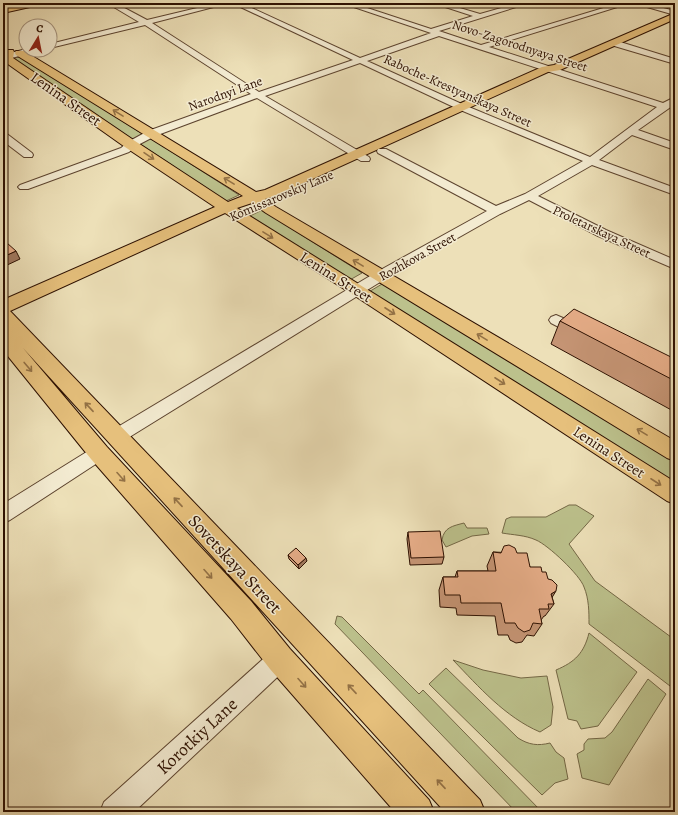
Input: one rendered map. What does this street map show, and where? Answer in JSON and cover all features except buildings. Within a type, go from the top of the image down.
[{"type":"main road","points":[[3,10],[36,3]]},
{"type":"main road","name":"Komissarovskiy Lane","points":[[3,319],[231,211],[258,200],[270,193],[360,157],[675,14]]},
{"type":"main road","name":"Lenina Street","points":[[675,452],[271,210],[258,200],[152,134],[9,53],[9,60],[130,144],[231,211],[358,290],[675,494]]},
{"type":"main road","name":"Komissarovskiy Lane","points":[[360,157],[382,151],[466,109]]},
{"type":"main road","name":"Sovetskaya Street","points":[[3,319],[108,444],[280,659],[417,812]]},
{"type":"main road","name":"Sovetskaya Street","points":[[108,444],[468,812]]},
{"type":"street","points":[[110,3],[146,22],[258,95],[360,157]]},
{"type":"street","points":[[58,44],[226,3]]},
{"type":"street","name":"Raboche-Krestyanskaya Street","points":[[235,3],[466,109],[591,161],[675,192]]},
{"type":"street","name":"Novo-Zagorodnyaya Street","points":[[345,3],[552,70],[669,103]]},
{"type":"street","points":[[436,3],[479,16]]},
{"type":"street","name":"Narodnyi Lane","points":[[24,187],[125,150],[130,144],[152,134],[258,95],[361,61],[479,16],[526,3]]},
{"type":"street","points":[[481,46],[627,3]]},
{"type":"street","points":[[636,3],[675,14]]},
{"type":"street","points":[[614,43],[675,62]]},
{"type":"street","name":"Rozhkova Street","points":[[3,514],[108,444],[380,276],[496,211],[529,196],[591,161],[669,103]]},
{"type":"street","points":[[630,132],[675,147]]},
{"type":"street","points":[[3,136],[28,155]]},
{"type":"street","points":[[382,151],[496,211]]},
{"type":"street","name":"Proletarskaya Street","points":[[529,196],[602,233],[675,265]]},
{"type":"street","points":[[556,320],[591,336]]},
{"type":"street","name":"Korotkiy Lane","points":[[114,812],[280,659]]},
{"type":"green space","points":[[18,57],[25,58],[144,135],[132,139],[12,59]]},
{"type":"green space","points":[[150,138],[239,195],[226,201],[137,142]]},
{"type":"green space","points":[[262,210],[362,273],[348,281],[248,217]]},
{"type":"green space","points":[[382,284],[675,462],[675,487],[367,293]]},
{"type":"green space","points":[[569,505],[576,505],[594,516],[569,544],[595,581],[675,640],[675,676],[670,686],[589,624],[588,601],[584,587],[570,568],[555,554],[532,538],[502,533],[506,519],[511,517],[546,517]]},
{"type":"green space","points":[[464,523],[467,528],[487,528],[489,534],[472,536],[446,547],[442,540],[445,532],[456,525]]},
{"type":"green space","points":[[337,616],[342,617],[419,694],[423,690],[542,812],[516,812],[335,624]]},
{"type":"green space","points":[[589,633],[637,672],[598,726],[581,729],[577,721],[568,719],[556,670],[568,664],[578,656],[587,640]]},
{"type":"green space","points":[[453,660],[483,670],[521,678],[547,676],[553,707],[551,725],[540,732],[527,726],[504,710]]},
{"type":"green space","points":[[446,668],[518,738],[534,744],[550,743],[556,752],[564,758],[568,779],[555,783],[542,795],[429,684]]},
{"type":"green space","points":[[648,679],[666,694],[609,785],[582,778],[577,754],[584,750],[584,744],[588,739],[605,738],[612,732]]}]
